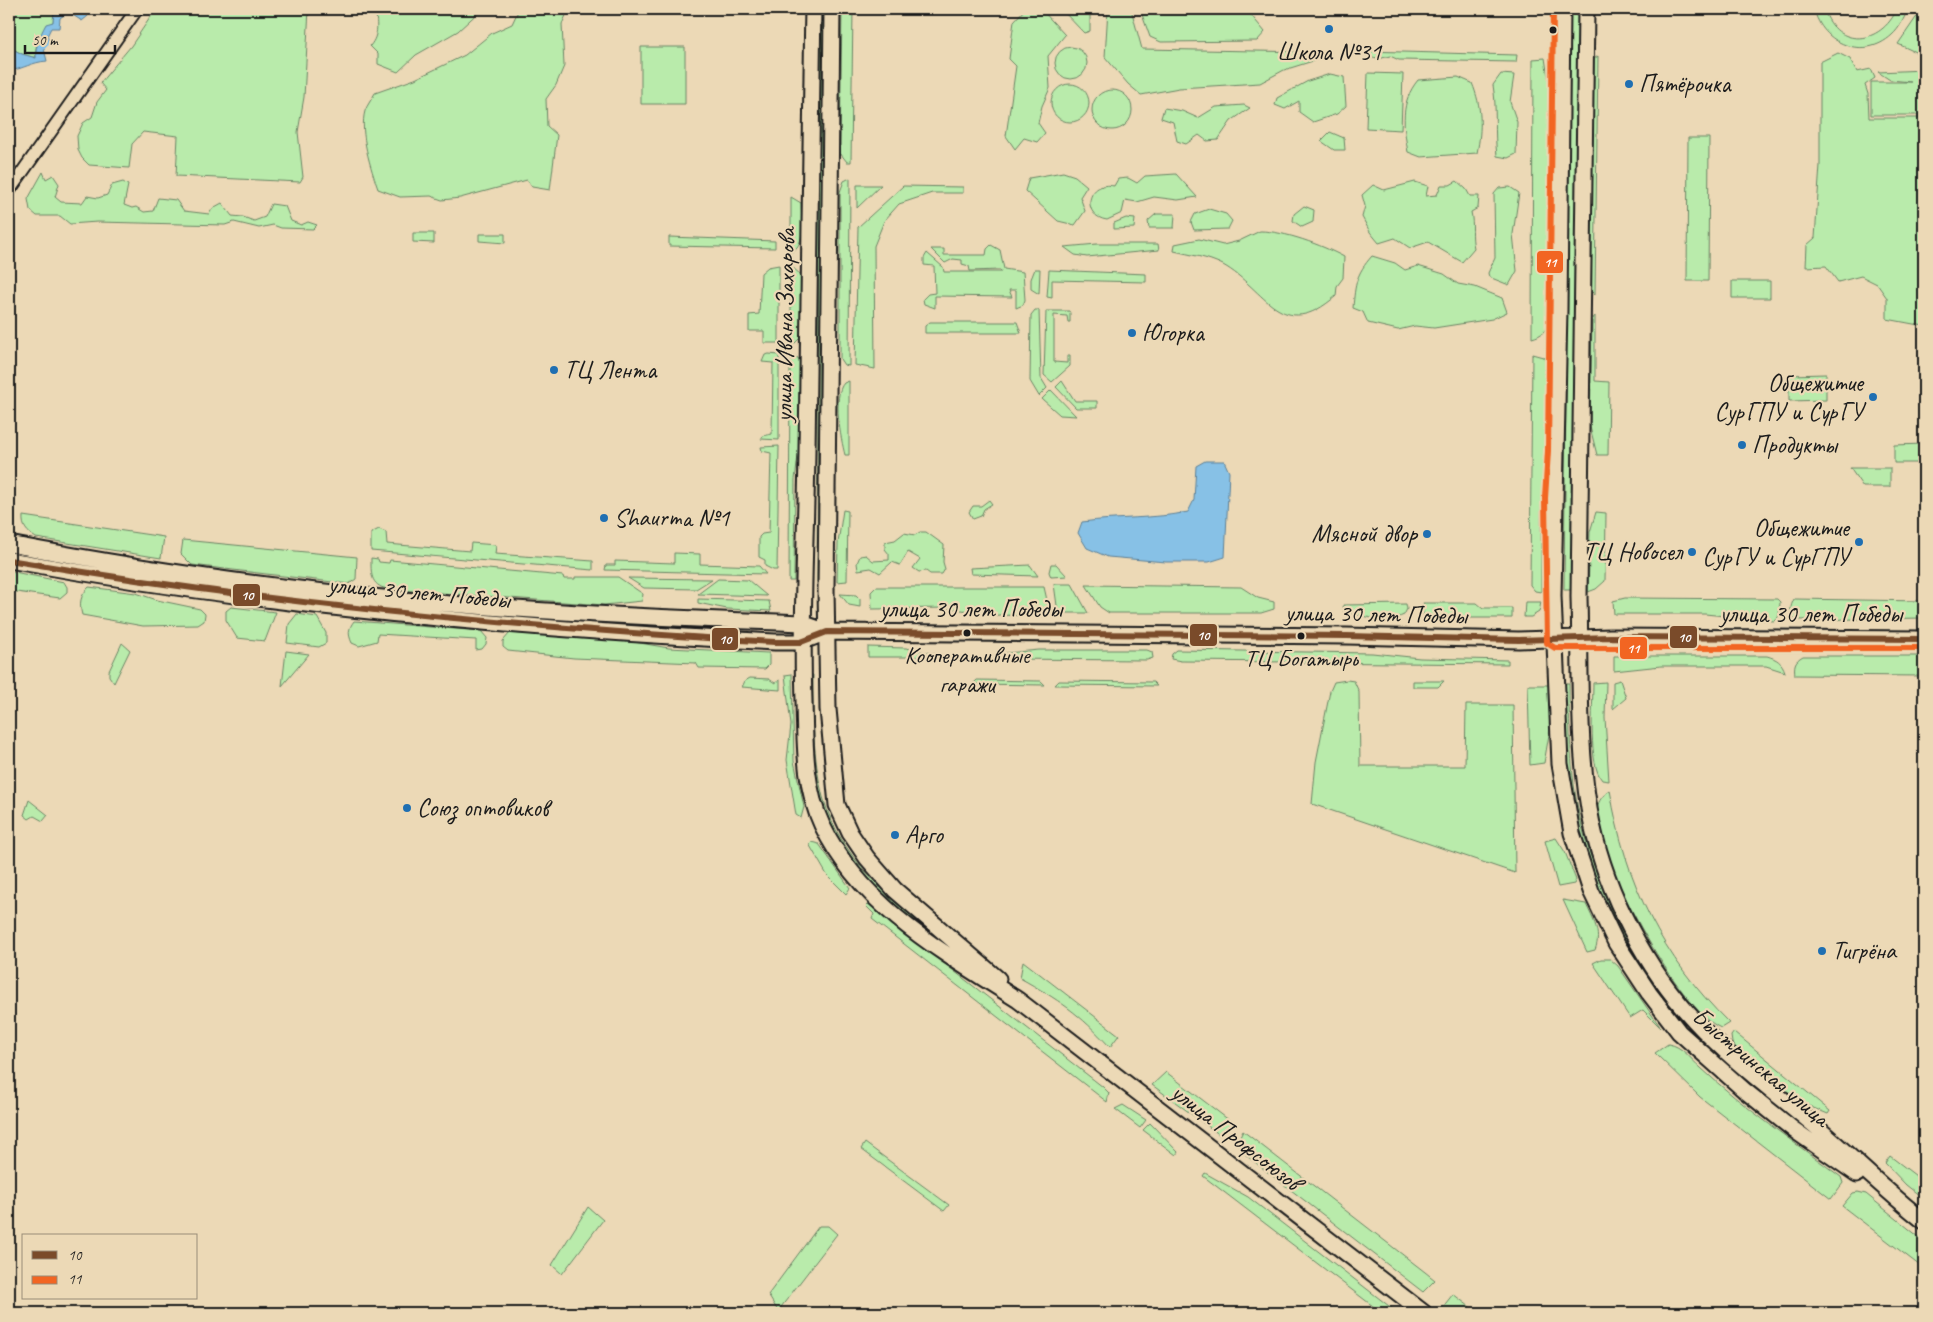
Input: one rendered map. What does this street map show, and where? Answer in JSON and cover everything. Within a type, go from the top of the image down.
[{"type":"main road","name":"улица Ивана Захарова","points":[[801,642],[807,454],[813,9]]},
{"type":"main road","name":"улица Ивана Захарова","points":[[827,632],[832,9]]},
{"type":"main road","name":"Быстринская улица","points":[[1562,9],[1557,451],[1554,498],[1555,639],[1560,764],[1572,833],[1591,891],[1626,960],[1679,1032],[1705,1057],[1794,1130],[1889,1193]]},
{"type":"main road","name":"Быстринская улица","points":[[1586,9],[1580,638],[1582,722],[1592,824],[1606,873],[1631,929],[1662,978],[1694,1020],[1762,1082],[1843,1150],[1889,1193],[1924,1221]]},
{"type":"main road","name":"улица 30 лет Победы","points":[[9,544],[171,572],[361,596],[605,615],[802,623],[827,632],[1555,639],[1924,639]]},
{"type":"main road","name":"улица 30 лет Победы","points":[[9,560],[212,594],[337,609],[667,637],[801,642],[827,632]]},
{"type":"main road","name":"улица Профсоюзов","points":[[827,632],[831,757],[837,805],[850,833],[867,858],[895,890],[970,953],[1018,1000]]},
{"type":"main road","name":"улица Профсоюзов","points":[[801,642],[806,755],[813,798],[821,822],[838,854],[866,890],[900,920],[954,960],[1018,1000],[1424,1313]]},
{"type":"street","points":[[9,192],[137,9]]},
{"type":"green space","points":[[9,9],[58,9],[54,11],[53,23],[39,38],[36,47],[36,58],[22,54],[9,47]]},
{"type":"green space","points":[[156,9],[309,9],[304,97],[298,132],[303,177],[300,182],[176,176],[178,136],[143,132],[132,144],[129,168],[89,165],[82,158],[78,150],[77,136],[83,123],[92,117],[97,102],[106,90],[100,83],[131,46]]},
{"type":"green space","points":[[376,9],[482,9],[458,31],[416,55],[398,72],[378,64],[378,54],[370,46],[376,33]]},
{"type":"green space","points":[[519,9],[569,9],[562,24],[564,66],[556,85],[546,99],[547,126],[557,135],[550,190],[532,187],[527,180],[460,198],[442,200],[431,196],[400,197],[378,189],[367,150],[364,129],[365,111],[375,93],[415,79],[465,55],[492,33],[512,24]]},
{"type":"green space","points":[[820,9],[825,9],[822,582],[817,582]]},
{"type":"green space","points":[[842,9],[853,9],[851,162],[847,162],[840,153]]},
{"type":"green space","points":[[1025,9],[1041,9],[1065,35],[1048,56],[1050,88],[1042,106],[1038,123],[1045,133],[1037,142],[1024,138],[1015,149],[1006,136],[1016,66],[1009,59],[1014,21]]},
{"type":"green space","points":[[1061,9],[1090,9],[1090,31],[1084,33]]},
{"type":"green space","points":[[1108,9],[1131,9],[1142,49],[1312,52],[1316,60],[1284,70],[1260,83],[1179,88],[1141,95],[1128,84],[1105,57]]},
{"type":"green space","points":[[1140,9],[1246,9],[1265,32],[1257,41],[1161,42],[1150,37]]},
{"type":"green space","points":[[1570,9],[1578,9],[1572,590],[1564,590]]},
{"type":"green space","points":[[1814,9],[1824,9],[1830,22],[1839,31],[1849,37],[1859,38],[1870,36],[1881,30],[1890,21],[1897,9],[1908,9],[1900,26],[1892,35],[1881,43],[1869,47],[1857,47],[1846,45],[1835,39],[1819,21]]},
{"type":"green space","points":[[1922,9],[1924,9],[1924,56],[1898,44]]},
{"type":"green space","points":[[641,47],[685,47],[685,104],[641,104]]},
{"type":"green space","points":[[1071,47],[1077,48],[1082,52],[1086,57],[1086,69],[1082,74],[1077,78],[1071,79],[1065,78],[1060,74],[1056,69],[1055,63],[1056,57],[1060,52],[1065,48]]},
{"type":"green space","points":[[1364,51],[1517,55],[1516,62],[1399,60],[1390,56],[1378,59],[1368,57]]},
{"type":"green space","points":[[1838,53],[1850,59],[1857,72],[1871,69],[1875,78],[1865,85],[1868,94],[1869,118],[1921,118],[1924,127],[1924,326],[1887,319],[1887,298],[1877,284],[1861,276],[1838,282],[1826,266],[1806,267],[1807,245],[1815,238],[1820,165],[1820,62]]},
{"type":"green space","points":[[1598,56],[1595,295],[1590,290],[1594,59]]},
{"type":"green space","points":[[1545,58],[1550,90],[1548,320],[1543,332],[1532,338],[1533,59]]},
{"type":"green space","points":[[1924,70],[1922,115],[1871,115],[1871,82],[1911,82],[1890,80],[1878,72]]},
{"type":"green space","points":[[1368,73],[1403,74],[1401,130],[1366,128]]},
{"type":"green space","points":[[1330,74],[1344,77],[1346,106],[1337,114],[1313,122],[1299,112],[1299,101],[1285,109],[1275,105],[1277,98],[1308,81]]},
{"type":"green space","points":[[1501,74],[1514,75],[1510,102],[1517,122],[1516,154],[1508,158],[1497,156],[1496,147],[1493,85]]},
{"type":"green space","points":[[1458,77],[1472,83],[1478,101],[1480,135],[1477,153],[1421,157],[1408,152],[1404,114],[1412,88],[1418,80]]},
{"type":"green space","points":[[1070,84],[1084,89],[1089,103],[1084,117],[1070,122],[1056,117],[1051,103],[1056,89]]},
{"type":"green space","points":[[1112,90],[1126,96],[1132,110],[1126,124],[1112,130],[1098,124],[1092,110],[1098,96]]},
{"type":"green space","points":[[1244,105],[1250,108],[1231,121],[1218,140],[1207,141],[1199,135],[1186,144],[1177,141],[1173,122],[1161,118],[1164,108],[1182,111],[1198,118],[1216,107]]},
{"type":"green space","points":[[1330,132],[1344,138],[1345,150],[1334,150],[1321,141]]},
{"type":"green space","points":[[1688,138],[1709,138],[1708,281],[1687,281]]},
{"type":"green space","points":[[43,172],[46,179],[53,175],[59,184],[55,197],[61,202],[82,203],[87,196],[98,198],[107,195],[112,185],[123,182],[128,185],[124,205],[132,208],[136,207],[144,212],[153,211],[158,198],[176,200],[184,211],[209,214],[213,208],[222,203],[232,216],[254,221],[265,217],[271,204],[285,206],[291,221],[301,225],[308,222],[317,225],[313,229],[281,228],[273,225],[259,228],[234,222],[225,225],[97,222],[70,224],[60,216],[37,216],[30,210],[28,199]]},
{"type":"green space","points":[[1063,172],[1075,176],[1087,186],[1080,197],[1085,211],[1075,225],[1058,221],[1025,191],[1029,178]]},
{"type":"green space","points":[[1176,174],[1197,197],[1178,200],[1154,197],[1137,202],[1125,200],[1122,213],[1107,220],[1098,217],[1090,206],[1090,199],[1098,188],[1114,186],[1118,179],[1128,178],[1137,183],[1145,176]]},
{"type":"green space","points":[[850,178],[849,366],[844,365],[840,359],[840,192],[844,181]]},
{"type":"green space","points":[[1457,181],[1466,189],[1470,196],[1479,196],[1478,208],[1471,212],[1474,248],[1462,262],[1428,242],[1410,248],[1395,238],[1379,243],[1370,232],[1362,217],[1365,206],[1362,195],[1373,185],[1384,190],[1415,182],[1428,186],[1426,196],[1437,195],[1441,185],[1450,185]]},
{"type":"green space","points":[[857,185],[881,185],[857,208]]},
{"type":"green space","points":[[903,186],[963,187],[963,193],[932,193],[899,204],[884,221],[874,246],[875,369],[855,365],[858,227]]},
{"type":"green space","points":[[1510,187],[1519,193],[1513,234],[1517,271],[1509,285],[1489,277],[1488,273],[1495,258],[1494,194],[1499,188]]},
{"type":"green space","points":[[791,197],[801,203],[802,230],[799,243],[791,252]]},
{"type":"green space","points":[[1304,206],[1314,210],[1313,222],[1302,227],[1293,221],[1294,214]]},
{"type":"green space","points":[[1209,209],[1226,214],[1232,221],[1228,229],[1194,230],[1191,222],[1195,214]]},
{"type":"green space","points":[[1156,214],[1175,214],[1174,228],[1149,228],[1148,221]]},
{"type":"green space","points":[[1126,218],[1135,219],[1134,228],[1114,229],[1114,223]]},
{"type":"green space","points":[[1260,231],[1280,233],[1303,240],[1344,257],[1343,278],[1337,286],[1336,296],[1317,309],[1301,315],[1287,314],[1263,298],[1238,275],[1223,265],[1205,258],[1174,251],[1175,244],[1199,239],[1223,245],[1239,241]]},
{"type":"green space","points":[[413,233],[434,233],[434,243],[413,242]]},
{"type":"green space","points":[[479,234],[505,234],[505,243],[479,241]]},
{"type":"green space","points":[[669,237],[775,241],[775,248],[669,246]]},
{"type":"green space","points":[[1097,244],[1158,244],[1159,250],[1087,257],[1075,255],[1064,247]]},
{"type":"green space","points":[[991,245],[1000,250],[1004,269],[1023,272],[1025,300],[1023,305],[1016,308],[1016,290],[1009,290],[1012,297],[935,296],[935,308],[924,304],[923,299],[928,294],[935,293],[934,266],[924,265],[924,258],[927,253],[943,267],[944,272],[1001,272],[1000,270],[970,271],[969,266],[962,264],[962,260],[953,259],[945,263],[931,249],[944,249],[944,255],[986,255],[987,249]]},
{"type":"green space","points":[[1372,256],[1395,263],[1405,270],[1418,266],[1444,274],[1458,284],[1475,287],[1502,298],[1507,312],[1492,319],[1434,328],[1415,326],[1398,330],[1368,323],[1363,312],[1353,308],[1359,274]]},
{"type":"green space","points":[[779,265],[779,343],[764,343],[764,331],[749,331],[749,315],[759,314],[761,273],[768,267]]},
{"type":"green space","points":[[791,266],[802,276],[802,336],[795,343],[791,343]]},
{"type":"green space","points":[[1035,269],[1040,269],[1039,294],[1031,289],[1031,279]]},
{"type":"green space","points":[[1049,270],[1146,274],[1146,282],[1052,280],[1052,298],[1047,297]]},
{"type":"green space","points":[[1732,281],[1770,281],[1770,298],[1732,298]]},
{"type":"green space","points":[[1035,310],[1039,310],[1041,378],[1047,388],[1039,396],[1030,381],[1031,315]]},
{"type":"green space","points":[[1046,311],[1069,311],[1070,313],[1070,322],[1068,322],[1067,316],[1054,315],[1054,362],[1067,363],[1067,356],[1070,356],[1070,366],[1052,382],[1044,375]]},
{"type":"green space","points":[[1595,316],[1595,381],[1609,382],[1608,455],[1597,455],[1590,427],[1592,320]]},
{"type":"green space","points":[[930,322],[1017,322],[1021,333],[925,333],[925,326]]},
{"type":"green space","points":[[1532,354],[1543,357],[1547,364],[1548,460],[1541,507],[1541,592],[1535,591],[1530,585]]},
{"type":"green space","points":[[765,355],[779,355],[779,440],[761,439],[763,436],[772,434],[773,363],[762,362]]},
{"type":"green space","points":[[790,356],[798,358],[801,364],[801,431],[795,480],[794,581],[789,581]]},
{"type":"green space","points":[[1826,374],[1826,400],[1789,401],[1789,375]]},
{"type":"green space","points":[[849,381],[849,455],[845,455],[838,407],[840,389],[844,383]]},
{"type":"green space","points":[[1062,381],[1075,401],[1097,401],[1097,408],[1076,408],[1056,387]]},
{"type":"green space","points":[[1051,390],[1076,416],[1060,415],[1042,399]]},
{"type":"green space","points":[[1924,444],[1924,463],[1894,463],[1894,445]]},
{"type":"green space","points":[[779,446],[777,570],[773,570],[765,566],[765,560],[759,557],[759,537],[762,534],[769,533],[771,453],[762,451],[761,447]]},
{"type":"green space","points":[[1850,468],[1890,468],[1890,487],[1863,487]]},
{"type":"green space","points":[[989,500],[992,504],[984,509],[981,516],[973,519],[969,512],[973,506],[981,506]]},
{"type":"green space","points":[[843,510],[848,511],[847,581],[837,582],[838,543]]},
{"type":"green space","points":[[1596,512],[1606,513],[1605,581],[1596,589],[1588,592],[1590,532]]},
{"type":"green space","points":[[23,516],[164,537],[161,558],[36,538],[26,529],[23,523]]},
{"type":"green space","points":[[379,529],[386,532],[387,544],[470,551],[471,543],[496,545],[495,554],[593,561],[593,570],[371,551],[371,533]]},
{"type":"green space","points":[[920,532],[926,532],[944,545],[943,562],[945,569],[942,574],[930,574],[926,571],[919,572],[913,568],[920,559],[908,552],[900,565],[892,562],[880,573],[871,568],[858,570],[857,563],[860,556],[866,555],[873,561],[889,560],[889,554],[885,549],[885,542],[895,540],[904,533],[915,535]]},
{"type":"green space","points":[[183,540],[357,557],[356,579],[349,584],[192,565],[181,554]]},
{"type":"green space","points":[[674,553],[700,554],[700,564],[759,566],[766,574],[605,570],[606,565],[615,565],[615,561],[674,563]]},
{"type":"green space","points":[[371,558],[378,559],[379,562],[389,563],[390,560],[563,576],[564,579],[575,579],[575,577],[618,577],[643,594],[642,601],[604,605],[387,589],[377,585],[374,581]]},
{"type":"green space","points":[[1051,564],[1056,564],[1067,576],[1051,577],[1049,572]]},
{"type":"green space","points":[[1030,565],[1038,576],[971,574],[970,568]]},
{"type":"green space","points":[[9,571],[64,582],[67,592],[60,598],[9,591]]},
{"type":"green space","points":[[628,578],[712,579],[696,589],[644,588]]},
{"type":"green space","points":[[718,579],[748,580],[767,596],[698,594]]},
{"type":"green space","points":[[1054,584],[1072,584],[1088,613],[1058,613]]},
{"type":"green space","points":[[1086,585],[1241,587],[1258,598],[1274,602],[1274,609],[1261,613],[1109,613],[1100,607]]},
{"type":"green space","points":[[89,587],[136,593],[157,600],[200,609],[205,614],[204,621],[198,625],[143,626],[82,615],[81,600]]},
{"type":"green space","points":[[876,587],[1044,587],[1049,609],[1046,616],[994,615],[949,608],[872,609],[871,592]]},
{"type":"green space","points":[[840,594],[856,595],[860,599],[860,607],[849,605]]},
{"type":"green space","points":[[1625,598],[1777,599],[1780,602],[1779,616],[1774,621],[1705,614],[1614,614],[1613,601]]},
{"type":"green space","points":[[698,599],[769,601],[771,611],[727,609],[698,603]]},
{"type":"green space","points":[[1794,599],[1924,601],[1924,618],[1795,620],[1791,610]]},
{"type":"green space","points":[[1525,602],[1541,602],[1539,612],[1531,617],[1524,617]]},
{"type":"green space","points":[[1423,603],[1477,603],[1483,608],[1512,608],[1512,618],[1429,618],[1423,615]]},
{"type":"green space","points":[[1406,604],[1407,609],[1404,615],[1389,619],[1344,612],[1343,605]]},
{"type":"green space","points":[[231,607],[276,612],[265,641],[237,638],[226,620],[226,611]]},
{"type":"green space","points":[[297,614],[317,617],[326,633],[326,643],[319,647],[287,643],[289,624]]},
{"type":"green space","points":[[354,621],[481,631],[487,638],[486,644],[482,649],[476,650],[476,640],[378,634],[377,641],[359,646],[352,643],[349,632]]},
{"type":"green space","points":[[510,633],[634,642],[669,648],[769,653],[769,665],[765,669],[699,668],[696,663],[574,658],[508,651],[503,647],[503,641]]},
{"type":"green space","points":[[122,643],[130,650],[114,683],[109,676],[109,671]]},
{"type":"green space","points":[[868,647],[906,648],[936,654],[931,657],[868,657]]},
{"type":"green space","points":[[1039,650],[1147,650],[1152,652],[1153,658],[1147,660],[996,659],[996,654]]},
{"type":"green space","points":[[1177,650],[1372,653],[1420,658],[1508,660],[1508,664],[1181,661],[1171,659],[1172,654]]},
{"type":"green space","points":[[286,651],[309,654],[282,686]]},
{"type":"green space","points":[[1614,656],[1767,656],[1779,661],[1785,672],[1766,666],[1661,666],[1614,671]]},
{"type":"green space","points":[[1803,656],[1924,656],[1924,676],[1795,675],[1795,664]]},
{"type":"green space","points":[[792,674],[794,761],[804,807],[801,818],[796,815],[787,760],[791,725],[785,675]]},
{"type":"green space","points":[[810,675],[813,675],[814,736],[819,782],[832,822],[860,865],[878,885],[917,921],[958,954],[885,896],[847,852],[832,826],[820,798],[811,756]]},
{"type":"green space","points":[[750,678],[769,679],[775,683],[780,680],[780,690],[742,687],[745,681]]},
{"type":"green space","points":[[977,680],[1041,681],[1045,685],[973,684]]},
{"type":"green space","points":[[1620,680],[1626,698],[1613,709],[1613,682]]},
{"type":"green space","points":[[1059,681],[1153,682],[1157,686],[1055,685]]},
{"type":"green space","points":[[1354,681],[1359,692],[1360,766],[1465,766],[1466,705],[1513,705],[1515,873],[1312,804],[1316,762],[1330,691],[1334,682]]},
{"type":"green space","points":[[1413,681],[1444,681],[1438,687],[1413,687]]},
{"type":"green space","points":[[1606,682],[1605,718],[1609,781],[1602,780],[1598,772],[1592,734],[1593,683]]},
{"type":"green space","points":[[1563,683],[1569,683],[1574,785],[1583,831],[1607,896],[1639,959],[1833,1148],[1747,1082],[1708,1046],[1673,1007],[1641,966],[1614,921],[1592,872],[1576,819],[1568,768]]},
{"type":"green space","points":[[1528,685],[1549,685],[1550,729],[1544,763],[1530,765]]},
{"type":"green space","points":[[1610,790],[1625,856],[1650,917],[1684,972],[1729,1023],[1721,1028],[1704,1016],[1683,993],[1641,927],[1622,891],[1599,827],[1598,805],[1601,798]]},
{"type":"green space","points":[[29,800],[48,815],[43,821],[34,816],[29,819],[24,815]]},
{"type":"green space","points":[[1556,838],[1565,852],[1576,880],[1574,884],[1558,887],[1545,841]]},
{"type":"green space","points":[[811,842],[819,844],[850,888],[846,894],[827,875],[809,844]]},
{"type":"green space","points":[[1563,900],[1586,904],[1594,921],[1598,937],[1595,950],[1587,952]]},
{"type":"green space","points":[[868,904],[1103,1087],[1109,1093],[1107,1102],[872,919],[874,914],[866,906]]},
{"type":"green space","points":[[1601,959],[1610,959],[1618,966],[1661,1028],[1643,1010],[1630,1018],[1593,963]]},
{"type":"green space","points":[[1023,961],[1119,1035],[1110,1047],[1068,1008],[1020,978]]},
{"type":"green space","points":[[1734,1032],[1830,1111],[1828,1114],[1799,1102],[1739,1051],[1732,1043],[1731,1036]]},
{"type":"green space","points":[[1668,1044],[1682,1050],[1734,1097],[1841,1177],[1843,1183],[1831,1199],[1700,1097],[1655,1053]]},
{"type":"green space","points":[[1166,1072],[1234,1124],[1220,1135],[1152,1085]]},
{"type":"green space","points":[[1123,1105],[1146,1120],[1140,1128],[1115,1109]]},
{"type":"green space","points":[[1150,1123],[1178,1152],[1176,1155],[1143,1130]]},
{"type":"green space","points":[[1243,1131],[1435,1280],[1423,1292],[1247,1156],[1237,1143]]},
{"type":"green space","points":[[865,1143],[949,1205],[944,1211],[861,1149]]},
{"type":"green space","points":[[1890,1156],[1924,1182],[1924,1199],[1906,1185],[1885,1163]]},
{"type":"green space","points":[[1205,1173],[1248,1197],[1398,1313],[1382,1313],[1203,1176]]},
{"type":"green space","points":[[1853,1193],[1866,1194],[1924,1241],[1924,1269],[1842,1206]]},
{"type":"green space","points":[[588,1207],[603,1220],[562,1274],[552,1265]]},
{"type":"green space","points":[[819,1226],[828,1226],[837,1234],[778,1311],[768,1295]]},
{"type":"green space","points":[[1453,1294],[1478,1313],[1450,1313],[1442,1308]]},
{"type":"water","points":[[58,9],[83,9],[88,16],[82,21],[68,12],[60,18],[59,28],[51,28],[47,36],[50,43],[44,49],[47,61],[9,71],[9,47],[22,54],[36,58],[37,45],[42,32],[46,24],[53,22],[54,11]]},
{"type":"water","points":[[1205,461],[1224,461],[1229,472],[1225,557],[1209,562],[1166,562],[1108,557],[1087,548],[1078,533],[1082,522],[1162,516],[1188,512],[1194,500],[1196,466]]},
{"type":"transit line","name":"11","points":[[1553,9],[1548,451],[1545,498],[1547,643],[1555,648],[1924,648]]},
{"type":"transit line","name":"10","points":[[9,560],[200,589],[391,612],[583,629],[775,642],[801,642],[827,632],[1347,636],[1519,640],[1610,637],[1924,639]]},
{"type":"place","name":"Школа №31","points":[[1329,29]]},
{"type":"place","name":"Пятёрочка","points":[[1629,84]]},
{"type":"place","name":"Югорка","points":[[1132,333]]},
{"type":"place","name":"ТЦ Лента","points":[[554,370]]},
{"type":"place","name":"Общежитие СурГПУ и СурГУ","points":[[1873,397]]},
{"type":"place","name":"Продукты","points":[[1742,445]]},
{"type":"place","name":"Shaurma №1","points":[[604,518]]},
{"type":"place","name":"Мясной двор","points":[[1427,534]]},
{"type":"place","name":"Общежитие СурГУ и СурГПУ","points":[[1859,542]]},
{"type":"place","name":"ТЦ Новосел","points":[[1692,552]]},
{"type":"place","name":"Кооперативные гаражи","points":[[967,633]]},
{"type":"place","name":"ТЦ Богатырь","points":[[1301,636]]},
{"type":"place","name":"Союз оптовиков","points":[[407,808]]},
{"type":"place","name":"Арго","points":[[895,835]]},
{"type":"place","name":"Тигрёна","points":[[1822,951]]}]
